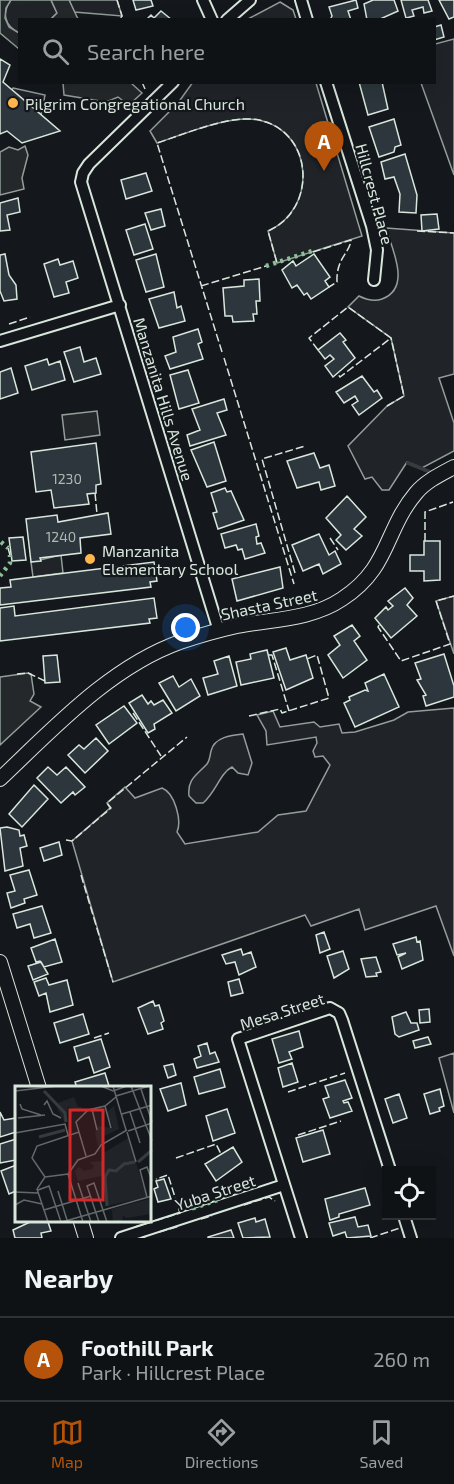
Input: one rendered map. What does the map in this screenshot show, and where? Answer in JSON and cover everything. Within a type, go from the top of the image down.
[{"type":"street","points":[[203,0],[211,18]]},
{"type":"street","points":[[229,18],[250,0]]},
{"type":"street","points":[[301,0],[306,18]]},
{"type":"street","name":"Manzanita Hills Avenue","points":[[171,84],[89,164],[82,176],[86,203],[120,305],[219,631]]},
{"type":"street","name":"Hillcrest Place","points":[[327,84],[372,226],[377,250],[374,280]]},
{"type":"street","points":[[0,341],[120,305]]},
{"type":"street","name":"Shasta Street","points":[[0,779],[79,707],[118,676],[166,648],[219,631],[307,614],[329,607],[344,598],[364,582],[378,565],[396,522],[417,492],[454,467]]},
{"type":"street","points":[[0,962],[38,1086]]},
{"type":"street","name":"Mesa Street","points":[[301,1238],[238,1039],[330,1008],[339,1013],[389,1166]]},
{"type":"street","name":"Yuba Street","points":[[121,1238],[284,1185]]},
{"type":"street","points":[[406,1220],[411,1238]]},
{"type":"street","points":[[82,1223],[86,1238]]},
{"type":"shaded area","points":[[0,0],[11,0],[6,8],[5,18],[9,27],[18,32],[18,48],[0,33]]},
{"type":"shaded area","points":[[11,0],[51,0],[57,13],[52,18],[18,18],[18,32],[10,27],[6,19]]},
{"type":"shaded area","points":[[51,0],[69,0],[78,18],[52,18],[57,13]]},
{"type":"shaded area","points":[[69,0],[117,0],[122,16],[74,12]]},
{"type":"shaded area","points":[[280,2],[293,10],[296,18],[250,18]]},
{"type":"shaded area","points":[[454,39],[454,175],[421,84],[436,84],[436,44]]},
{"type":"shaded area","points":[[63,84],[132,84],[142,93],[129,105],[118,97],[106,102],[64,95]]},
{"type":"shaded area","points":[[192,84],[316,84],[362,236],[277,263],[268,231],[284,221],[295,206],[301,190],[303,172],[299,155],[291,139],[277,127],[259,120],[248,119],[222,122],[157,143],[150,131],[178,103]]},
{"type":"shaded area","points":[[13,88],[45,95],[41,115],[12,90]]},
{"type":"shaded area","points":[[25,146],[28,155],[22,178],[24,189],[0,195],[0,152],[9,147],[18,150]]},
{"type":"shaded area","points":[[386,228],[454,233],[454,374],[439,378],[454,423],[454,451],[422,468],[407,462],[389,490],[382,490],[372,477],[365,479],[348,446],[387,406],[404,396],[391,338],[348,307],[359,296],[371,300],[382,299],[391,294],[396,286],[398,267]]},
{"type":"shaded area","points":[[97,411],[100,435],[65,440],[62,415]]},
{"type":"shaded area","points":[[61,555],[63,573],[33,577],[31,562]]},
{"type":"shaded area","points":[[454,596],[454,654],[436,601]]},
{"type":"shaded area","points":[[31,674],[34,694],[30,701],[41,707],[0,745],[0,677]]},
{"type":"shaded area","points":[[454,708],[454,956],[436,906],[365,930],[359,909],[311,926],[305,915],[113,982],[72,841],[110,808],[107,803],[125,787],[135,798],[162,788],[167,791],[176,808],[179,821],[177,832],[185,844],[258,832],[278,815],[306,811],[330,765],[323,756],[315,757],[313,751],[317,743],[316,737],[267,745],[266,731],[257,715],[273,711],[280,727],[314,722],[320,727],[339,724],[342,733],[355,732],[394,720],[408,712]]},
{"type":"shaded area","points":[[243,734],[252,763],[248,775],[238,773],[232,767],[224,774],[203,803],[196,803],[189,796],[190,785],[208,762],[213,746],[224,738]]},
{"type":"shaded area","points":[[454,1053],[454,1113],[439,1058]]},
{"type":"building","points":[[133,0],[151,0],[153,6],[136,10]]},
{"type":"building","points":[[356,0],[358,8],[348,11],[350,18],[331,18],[329,7]]},
{"type":"building","points":[[373,0],[394,0],[398,11],[382,18],[367,18],[364,4]]},
{"type":"building","points":[[401,0],[428,0],[432,11],[424,13],[423,7],[412,10],[414,16],[406,18]]},
{"type":"building","points":[[439,0],[454,0],[454,17],[449,19]]},
{"type":"building","points":[[161,11],[170,18],[154,18]]},
{"type":"building","points":[[441,25],[444,37],[436,39],[436,26]]},
{"type":"building","name":"Pilgrim Congregational Church","points":[[0,59],[10,65],[3,82],[60,131],[22,143],[7,131],[0,134]]},
{"type":"building","points":[[360,84],[382,84],[388,109],[368,115]]},
{"type":"building","points":[[394,119],[401,145],[395,147],[394,152],[379,157],[369,127]]},
{"type":"building","points":[[405,154],[417,195],[416,213],[399,212],[400,194],[394,177],[385,179],[381,162]]},
{"type":"building","points":[[146,173],[152,191],[126,199],[121,180]]},
{"type":"building","points":[[18,198],[20,212],[7,215],[10,230],[0,231],[0,203]]},
{"type":"building","points":[[161,209],[165,226],[151,230],[145,213]]},
{"type":"building","points":[[437,214],[439,229],[422,231],[421,215]]},
{"type":"building","points":[[145,224],[153,249],[134,255],[126,230]]},
{"type":"building","points":[[5,254],[9,275],[16,285],[17,299],[4,301],[0,291],[0,255]]},
{"type":"building","points":[[156,254],[164,287],[146,292],[136,260]]},
{"type":"building","points":[[314,254],[330,277],[325,281],[329,287],[311,299],[307,293],[304,295],[297,285],[292,288],[282,270],[293,261],[296,266]]},
{"type":"building","points":[[58,259],[60,265],[73,261],[78,278],[66,282],[69,293],[54,297],[44,264]]},
{"type":"building","points":[[259,279],[260,301],[256,301],[257,314],[253,314],[254,321],[233,322],[232,316],[225,316],[223,288],[244,286],[244,280]]},
{"type":"building","points":[[174,292],[177,308],[181,306],[185,321],[159,328],[149,299]]},
{"type":"building","points":[[198,329],[202,342],[198,344],[203,359],[170,369],[165,356],[176,352],[173,337]]},
{"type":"building","points":[[340,333],[346,340],[343,342],[355,358],[333,377],[325,366],[334,359],[330,355],[325,359],[318,350]]},
{"type":"building","points":[[80,347],[84,362],[96,358],[101,374],[74,382],[64,352]]},
{"type":"building","points":[[47,359],[49,365],[60,361],[65,380],[32,390],[25,366]]},
{"type":"building","points":[[11,368],[18,393],[0,399],[0,372]]},
{"type":"building","points":[[188,370],[199,403],[179,409],[170,375]]},
{"type":"building","points":[[362,376],[374,392],[377,390],[382,398],[359,415],[352,405],[358,401],[355,396],[344,403],[336,392]]},
{"type":"building","points":[[224,399],[227,410],[217,413],[226,435],[190,446],[187,435],[200,430],[192,409]]},
{"type":"building","points":[[214,442],[226,481],[207,487],[191,450]]},
{"type":"building","points":[[96,443],[101,484],[96,485],[96,493],[87,494],[89,504],[54,508],[51,490],[36,492],[31,452]]},
{"type":"building","points":[[314,453],[320,468],[329,465],[335,486],[321,490],[319,482],[297,488],[287,461]]},
{"type":"building","points":[[225,488],[227,492],[231,491],[244,520],[218,529],[213,513],[217,512],[211,493]]},
{"type":"building","points":[[347,496],[366,517],[354,529],[362,536],[346,550],[336,540],[341,535],[326,518]]},
{"type":"building","points":[[108,513],[111,534],[80,538],[81,553],[40,558],[41,561],[31,562],[26,519],[57,515],[58,522]]},
{"type":"building","points":[[256,524],[259,536],[256,537],[257,544],[261,543],[265,553],[245,559],[242,549],[238,550],[236,545],[225,548],[221,534]]},
{"type":"building","points":[[319,534],[329,555],[335,551],[341,564],[323,574],[319,564],[303,571],[292,545]]},
{"type":"building","points":[[23,537],[26,560],[12,561],[9,538]]},
{"type":"building","points":[[424,541],[440,541],[440,580],[424,581],[424,571],[410,571],[410,555],[424,555]]},
{"type":"building","points":[[154,562],[157,581],[150,582],[151,587],[0,605],[0,588],[11,587],[10,580]]},
{"type":"building","points":[[280,567],[283,588],[237,601],[232,579]]},
{"type":"building","points":[[405,588],[413,598],[407,605],[417,616],[391,638],[375,618],[386,607],[388,610],[393,606],[388,601]]},
{"type":"building","points":[[154,598],[157,618],[149,619],[150,623],[0,641],[0,608],[14,606],[15,616]]},
{"type":"building","points":[[352,625],[360,636],[354,641],[367,660],[343,678],[328,655],[340,645],[334,636]]},
{"type":"building","points":[[286,648],[290,660],[306,655],[313,678],[286,690],[273,652]]},
{"type":"building","points":[[267,650],[274,678],[241,685],[236,662],[251,659],[250,654]]},
{"type":"building","points":[[444,654],[454,686],[454,697],[426,706],[423,696],[426,695],[417,680],[421,679],[415,663]]},
{"type":"building","points":[[57,655],[60,682],[45,683],[43,656]]},
{"type":"building","points":[[229,656],[237,686],[208,695],[203,678],[218,674],[214,661]]},
{"type":"building","points":[[384,674],[399,707],[355,727],[344,703],[350,700],[349,697],[365,690],[368,691],[365,683]]},
{"type":"building","points":[[173,676],[179,687],[191,679],[200,696],[176,711],[159,683]]},
{"type":"building","points":[[142,695],[148,704],[151,701],[154,705],[163,700],[172,713],[154,724],[155,729],[148,733],[129,703]]},
{"type":"building","points":[[124,706],[137,723],[109,744],[96,725]]},
{"type":"building","points":[[96,738],[108,751],[85,773],[68,755],[79,745],[84,749]]},
{"type":"building","points":[[48,767],[57,775],[66,767],[85,787],[75,795],[73,792],[61,803],[37,778]]},
{"type":"building","points":[[34,785],[48,799],[22,827],[9,814]]},
{"type":"building","points":[[0,828],[19,830],[20,836],[24,835],[27,846],[20,848],[23,866],[5,871]]},
{"type":"building","points":[[59,842],[62,855],[44,861],[40,848]]},
{"type":"building","points":[[29,870],[37,895],[24,899],[25,903],[11,908],[7,893],[15,891],[10,875]]},
{"type":"building","points":[[42,906],[51,933],[34,938],[30,924],[17,928],[13,914]]},
{"type":"building","points":[[324,932],[330,949],[320,953],[316,935]]},
{"type":"building","points":[[416,937],[417,942],[420,941],[423,960],[402,969],[398,957],[406,953],[397,955],[393,944]]},
{"type":"building","points":[[55,939],[62,962],[44,967],[40,961],[36,962],[31,948]]},
{"type":"building","points":[[241,949],[243,955],[251,952],[256,967],[239,975],[235,962],[226,964],[222,955]]},
{"type":"building","points":[[343,951],[349,969],[334,978],[327,956]]},
{"type":"building","points":[[376,957],[381,972],[376,973],[377,976],[366,977],[361,959]]},
{"type":"building","points":[[41,962],[48,974],[33,980],[28,966]]},
{"type":"building","points":[[46,978],[49,985],[67,980],[73,1005],[50,1012],[46,993],[39,996],[34,982]]},
{"type":"building","points":[[239,979],[243,993],[231,996],[228,982]]},
{"type":"building","points":[[153,1001],[155,1006],[159,1005],[164,1021],[161,1023],[163,1029],[148,1034],[138,1008]]},
{"type":"building","points":[[429,1009],[430,1022],[420,1023],[419,1010]]},
{"type":"building","points":[[406,1012],[411,1023],[417,1023],[419,1030],[399,1037],[395,1034],[392,1017]]},
{"type":"building","points":[[83,1014],[89,1034],[60,1043],[54,1023]]},
{"type":"building","points":[[299,1031],[303,1047],[289,1052],[292,1059],[279,1063],[272,1039]]},
{"type":"building","points":[[428,1037],[431,1044],[415,1048],[413,1041]]},
{"type":"building","points":[[101,1039],[110,1067],[94,1073],[89,1057],[78,1061],[74,1047]]},
{"type":"building","points":[[207,1043],[210,1054],[215,1052],[219,1062],[197,1068],[194,1059],[201,1056],[198,1046]]},
{"type":"building","points":[[292,1063],[298,1082],[283,1087],[278,1068]]},
{"type":"building","points":[[173,1064],[176,1075],[168,1078],[164,1066]]},
{"type":"building","points":[[220,1069],[225,1087],[199,1094],[194,1077]]},
{"type":"building","points":[[105,1073],[109,1086],[76,1086],[75,1082]]},
{"type":"building","points":[[345,1080],[352,1098],[343,1101],[348,1102],[352,1111],[330,1118],[323,1099],[329,1097],[325,1086]]},
{"type":"building","points":[[181,1083],[186,1105],[168,1111],[160,1089]]},
{"type":"building","points":[[440,1089],[444,1106],[439,1108],[440,1111],[430,1114],[424,1094]]},
{"type":"building","points":[[399,1094],[407,1118],[393,1123],[385,1099]]},
{"type":"building","points":[[227,1109],[235,1133],[213,1141],[206,1116]]},
{"type":"building","points":[[0,1112],[4,1120],[15,1118],[15,1132],[0,1137]]},
{"type":"building","points":[[323,1130],[330,1154],[303,1162],[296,1138]]},
{"type":"building","points":[[15,1139],[15,1160],[0,1163],[0,1144]]},
{"type":"building","points":[[233,1147],[242,1162],[216,1181],[205,1164]]},
{"type":"building","points":[[15,1165],[15,1191],[9,1194],[1,1171]]},
{"type":"building","points":[[164,1179],[171,1199],[158,1202],[154,1189],[158,1187],[156,1181]]},
{"type":"building","points":[[365,1188],[370,1205],[339,1214],[339,1217],[330,1220],[325,1199]]},
{"type":"building","points":[[355,1217],[358,1227],[368,1225],[371,1236],[347,1238],[345,1232],[333,1236],[329,1223]]},
{"type":"building","points":[[255,1218],[256,1222],[265,1219],[270,1237],[243,1238],[238,1223]]},
{"type":"building","points":[[28,1223],[48,1223],[51,1231],[41,1233],[42,1238],[15,1238],[13,1230]]},
{"type":"building","points":[[231,1230],[234,1238],[208,1238],[208,1237]]},
{"type":"waterway","points":[[408,463],[435,474]]},
{"type":"hedge","points":[[266,266],[312,251]]},
{"type":"hedge","points":[[1,542],[8,548]]},
{"type":"hedge","points":[[0,576],[10,563],[10,555]]},
{"type":"hedge","points":[[190,1201],[193,1208],[221,1199]]},
{"type":"fence","points":[[117,0],[122,16],[120,18]]},
{"type":"fence","points":[[143,84],[145,89]]},
{"type":"fence","points":[[222,352],[157,143],[222,122],[248,119],[259,120],[277,127],[291,139],[299,155],[303,172],[301,190],[295,206],[284,221],[268,231],[277,263]]},
{"type":"fence","points":[[417,231],[454,233]]},
{"type":"fence","points":[[313,252],[351,240],[339,267],[337,282],[329,287]]},
{"type":"fence","points":[[201,286],[266,266]]},
{"type":"fence","points":[[318,350],[309,338],[348,307],[391,338],[340,377],[338,374]]},
{"type":"fence","points":[[9,324],[30,317]]},
{"type":"fence","points":[[387,406],[404,396],[391,338]]},
{"type":"fence","points":[[224,358],[294,584]]},
{"type":"fence","points":[[295,573],[262,459],[305,446]]},
{"type":"fence","points":[[95,493],[97,514]]},
{"type":"fence","points":[[425,541],[425,512],[453,502]]},
{"type":"fence","points":[[330,538],[338,550]]},
{"type":"fence","points":[[8,548],[10,555]]},
{"type":"fence","points":[[379,625],[378,627],[401,661],[450,644],[436,601],[454,596]]},
{"type":"fence","points":[[269,655],[272,655],[289,711]]},
{"type":"fence","points":[[249,716],[280,709],[282,713],[329,698],[317,655],[307,659]]},
{"type":"fence","points":[[17,674],[28,673],[45,681]]},
{"type":"fence","points":[[133,713],[161,756]]},
{"type":"fence","points":[[66,840],[72,841],[111,808],[107,803],[187,737]]},
{"type":"fence","points":[[81,875],[113,982]]},
{"type":"fence","points":[[94,1038],[109,1033]]},
{"type":"fence","points":[[288,1092],[345,1073]]},
{"type":"fence","points":[[298,1135],[341,1121]]},
{"type":"fence","points":[[176,1158],[216,1144],[221,1154]]},
{"type":"fence","points":[[152,1222],[180,1213],[168,1175],[156,1179]]},
{"type":"fence","points":[[244,1205],[269,1197],[275,1201]]},
{"type":"fence","points":[[201,1219],[212,1216]]},
{"type":"fence","points":[[135,1227],[148,1223]]},
{"type":"fence","points":[[159,1232],[180,1226]]},
{"type":"fence","points":[[370,1238],[400,1228]]},
{"type":"fence","points":[[141,1238],[147,1236]]},
{"type":"place","name":"Pilgrim Congregational Church","points":[[13,103]]},
{"type":"place","name":"Foothill Park","points":[[324,171]]},
{"type":"place","name":"Manzanita Elementary School","points":[[90,559]]}]
